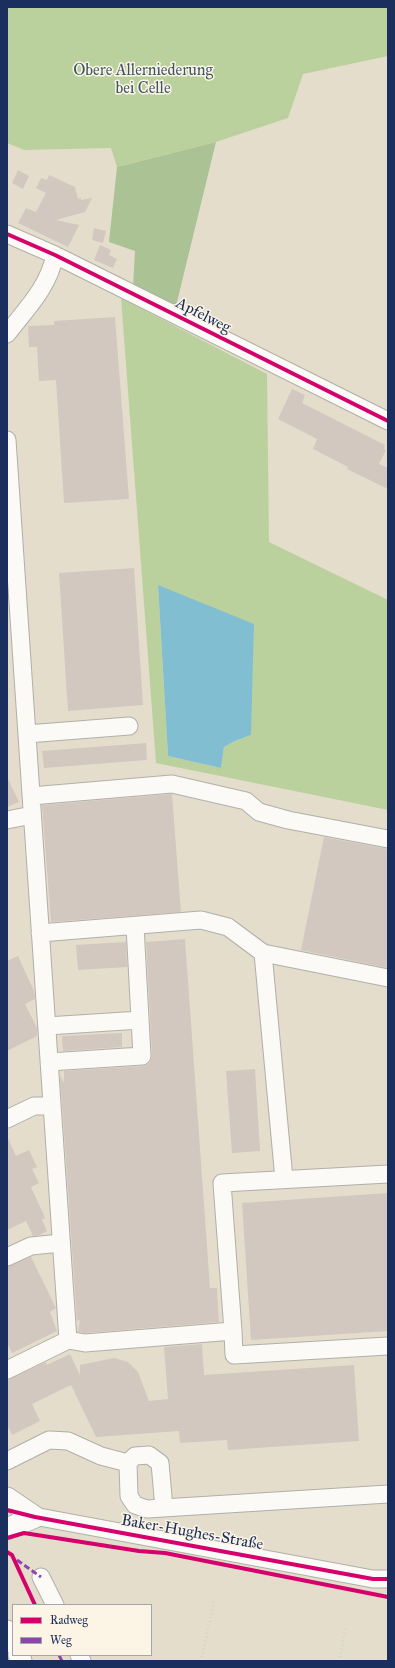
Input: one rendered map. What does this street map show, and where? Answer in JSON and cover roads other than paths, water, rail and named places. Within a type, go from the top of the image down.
[{"type":"main road","points":[[7,1498],[35,1517]]},
{"type":"main road","points":[[7,1529],[35,1517]]},
{"type":"main road","points":[[7,1631],[12,1641]]},
{"type":"street","name":"Apfelweg","points":[[7,234],[55,255],[388,421]]},
{"type":"street","points":[[7,334],[45,284],[52,269],[55,255]]},
{"type":"street","points":[[7,440],[68,1340]]},
{"type":"street","points":[[27,734],[129,726]]},
{"type":"street","points":[[31,796],[172,784],[246,801],[259,812],[288,820],[388,839]]},
{"type":"street","points":[[7,820],[32,815]]},
{"type":"street","points":[[40,933],[201,920],[228,927],[263,953],[388,978]]},
{"type":"street","points":[[49,1062],[142,1056],[135,926]]},
{"type":"street","points":[[263,953],[284,1180]]},
{"type":"street","points":[[47,1026],[140,1020]]},
{"type":"street","points":[[7,1119],[34,1106],[52,1106]]},
{"type":"street","points":[[388,1174],[222,1183],[234,1355],[388,1346]]},
{"type":"street","points":[[7,1257],[31,1246],[61,1243]]},
{"type":"street","points":[[7,1370],[68,1340],[85,1343],[233,1331]]},
{"type":"street","points":[[7,1461],[49,1440],[56,1440],[68,1441],[101,1456],[128,1463]]},
{"type":"street","points":[[164,1508],[160,1463],[150,1455],[135,1456],[128,1463],[129,1496],[135,1504],[147,1509],[164,1508],[388,1494]]},
{"type":"street","name":"Baker-Hughes-Straße","points":[[7,1510],[35,1517],[383,1581]]},
{"type":"street","points":[[41,1578],[54,1604]]},
{"type":"water","points":[[158,585],[254,624],[251,735],[224,747],[221,768],[168,756]]},
{"type":"park label","name":"Obere Allerniederung bei Celle","points":[[143,80]]}]
